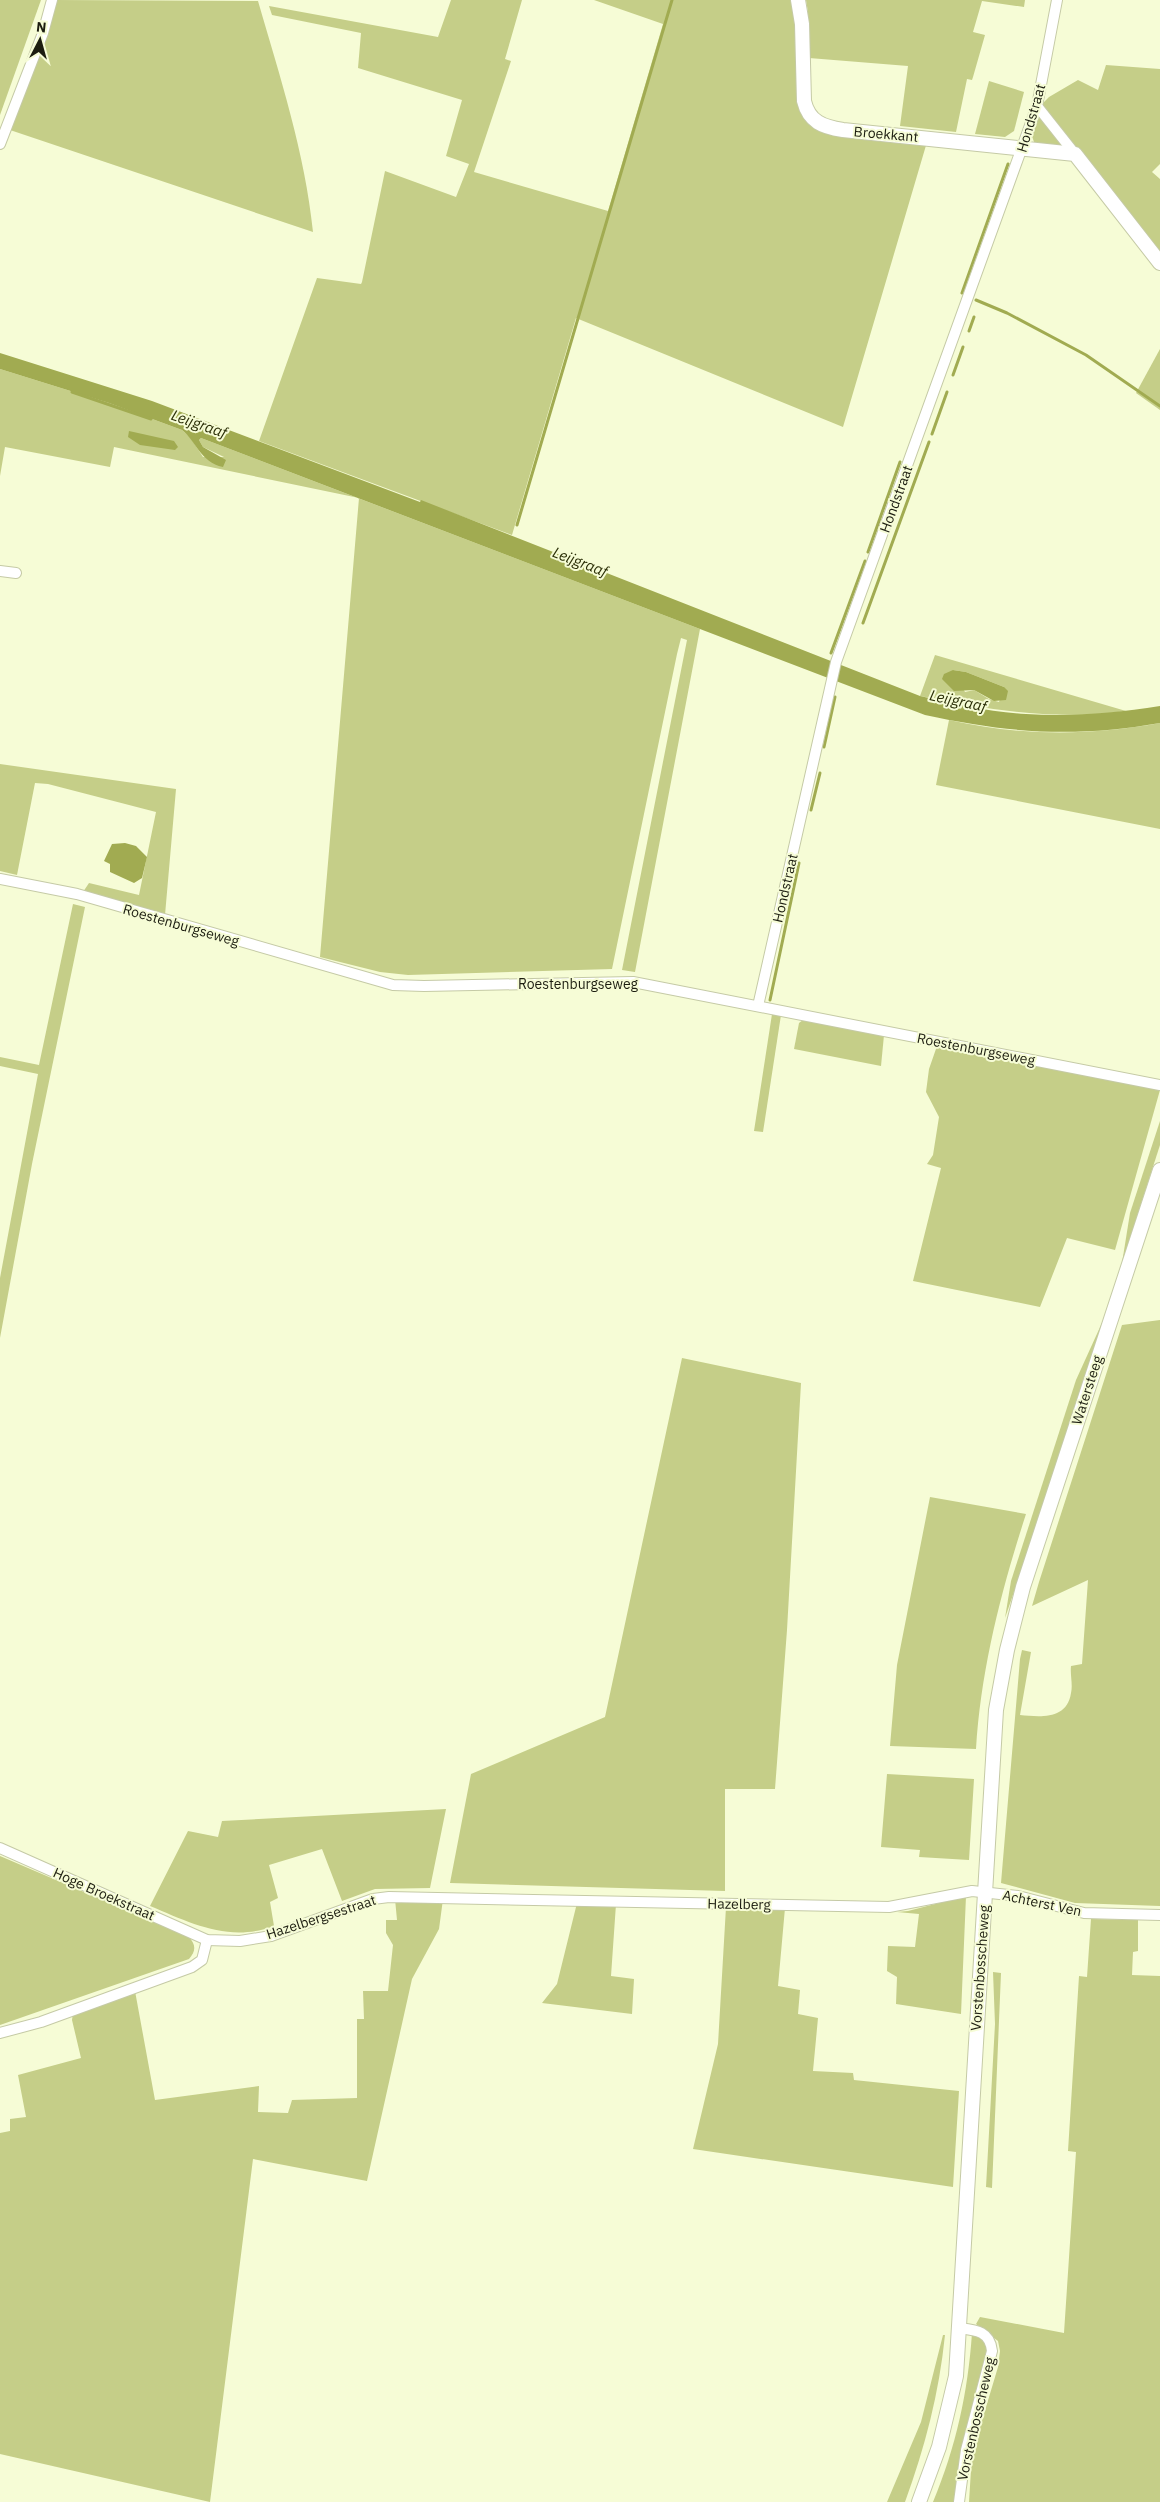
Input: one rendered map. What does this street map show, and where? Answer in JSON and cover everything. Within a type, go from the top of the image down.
[{"type":"street","points":[[0,144],[43,33],[52,0]]},
{"type":"street","name":"Hondstraat","points":[[758,1006],[836,662],[1037,106],[1057,0]]},
{"type":"street","name":"Broekkant","points":[[800,4],[804,101],[806,111],[820,125],[843,130],[1023,147],[1075,154]]},
{"type":"street","points":[[1037,106],[1160,263]]},
{"type":"street","points":[[0,571],[16,573]]},
{"type":"street","name":"Roestenburgseweg","points":[[0,879],[77,894],[393,985],[633,982],[1160,1085]]},
{"type":"street","name":"Watersteeg","points":[[1016,1611],[1160,1170]]},
{"type":"street","name":"Vorstenbosscheweg","points":[[919,2502],[947,2421],[956,2376],[967,2158],[996,1710],[1016,1611]]},
{"type":"street","name":"Hoge Broekstraat","points":[[0,1848],[207,1940]]},
{"type":"street","name":"Hazelberg","points":[[492,1897],[889,1907],[960,1892],[985,1892]]},
{"type":"street","name":"Achterst Ven","points":[[985,1892],[1018,1896],[1084,1913],[1160,1915]]},
{"type":"street","name":"Hazelbergsestraat","points":[[207,1940],[240,1941],[271,1936],[373,1898],[390,1896],[492,1897]]},
{"type":"street","points":[[0,2033],[42,2022],[192,1966],[202,1960],[207,1940]]},
{"type":"street","name":"Vorstenbosscheweg","points":[[958,2502],[966,2450],[992,2351],[991,2342],[983,2333],[978,2330],[959,2328]]},
{"type":"shaded area","points":[[0,0],[41,0],[0,115]]},
{"type":"shaded area","points":[[57,0],[258,1],[298,144],[313,232],[10,130]]},
{"type":"shaded area","points":[[451,0],[522,0],[505,59],[511,61],[474,172],[608,211],[663,24],[594,0],[790,0],[794,7],[803,115],[927,142],[843,427],[576,318],[512,535],[259,441],[317,278],[361,284],[362,282],[385,171],[456,197],[469,164],[446,156],[462,100],[358,68],[361,33],[272,15],[269,6],[438,37]]},
{"type":"shaded area","points":[[806,0],[1025,0],[1024,7],[982,1],[973,32],[985,35],[972,80],[967,79],[956,132],[900,126],[908,66],[809,58]]},
{"type":"shaded area","points":[[1106,65],[1160,69],[1160,164],[1152,172],[1160,179],[1160,252],[1042,107],[1049,97],[1078,80],[1098,90]]},
{"type":"shaded area","points":[[989,81],[1024,92],[1014,131],[1005,137],[975,134]]},
{"type":"shaded area","points":[[1037,115],[1040,115],[1065,147],[1034,142],[1032,136]]},
{"type":"shaded area","points":[[1160,349],[1160,410],[1136,393]]},
{"type":"shaded area","points":[[0,369],[109,403],[182,430],[190,437],[203,457],[224,457],[203,447],[199,440],[201,438],[356,497],[114,447],[110,467],[5,447],[0,476]]},
{"type":"shaded area","points":[[359,498],[700,629],[635,972],[622,970],[687,640],[681,638],[612,969],[408,975],[380,972],[320,957]]},
{"type":"shaded area","points":[[935,655],[1126,711],[1074,715],[1048,714],[997,710],[920,696]],"holes":[[[953,670],[966,672],[1004,687],[999,702],[989,699],[974,690],[965,692]]]},
{"type":"shaded area","points":[[949,720],[1002,729],[1054,732],[1107,730],[1160,723],[1160,829],[936,785]]},
{"type":"shaded area","points":[[0,764],[176,789],[165,915],[83,892],[89,883],[139,895],[156,812],[48,784],[35,783],[17,875],[0,871]]},
{"type":"shaded area","points":[[73,904],[85,907],[32,1164],[0,1338],[0,1278],[38,1074],[0,1066],[0,1057],[39,1065]]},
{"type":"shaded area","points":[[772,1014],[781,1015],[763,1132],[754,1131]]},
{"type":"shaded area","points":[[803,1020],[884,1035],[881,1066],[794,1049],[799,1023]]},
{"type":"shaded area","points":[[937,1046],[1160,1090],[1115,1250],[1067,1238],[1040,1307],[913,1281],[941,1168],[927,1164],[933,1155],[939,1117],[926,1092],[929,1069]]},
{"type":"shaded area","points":[[1160,1121],[1160,1145],[1122,1263],[1130,1213]]},
{"type":"shaded area","points":[[1106,1314],[1005,1618],[1011,1581],[1076,1380]]},
{"type":"shaded area","points":[[1160,1320],[1160,1906],[1075,1903],[1001,1883],[1020,1659],[1022,1650],[1031,1652],[1020,1715],[1052,1715],[1064,1708],[1072,1690],[1071,1666],[1082,1664],[1088,1580],[1032,1606],[1122,1325]]},
{"type":"shaded area","points":[[682,1358],[801,1383],[787,1630],[775,1789],[725,1789],[725,1891],[450,1883],[471,1774],[605,1717]]},
{"type":"shaded area","points":[[930,1497],[1026,1514],[1008,1572],[987,1660],[976,1749],[890,1746],[897,1665]]},
{"type":"shaded area","points":[[887,1774],[974,1779],[969,1860],[919,1857],[920,1850],[881,1847]]},
{"type":"shaded area","points":[[446,1809],[430,1888],[375,1889],[342,1901],[322,1849],[269,1865],[278,1898],[270,1902],[274,1926],[257,1931],[226,1932],[180,1919],[150,1906],[188,1831],[218,1837],[222,1821]]},
{"type":"shaded area","points":[[0,1856],[189,1937],[194,1945],[193,1953],[189,1959],[0,2025]]},
{"type":"shaded area","points":[[966,1896],[961,2014],[896,2004],[897,1977],[887,1971],[888,1946],[915,1947],[919,1914],[897,1912],[908,1911]]},
{"type":"shaded area","points":[[395,1899],[443,1899],[439,1929],[412,1979],[367,2181],[253,2159],[210,2502],[0,2454],[0,2133],[10,2131],[10,2119],[26,2117],[18,2075],[81,2058],[72,2020],[73,2013],[135,1991],[155,2100],[259,2086],[258,2112],[288,2113],[292,2100],[357,2098],[357,2019],[364,2019],[363,1991],[388,1991],[393,1945],[386,1933],[386,1920],[397,1920]]},
{"type":"shaded area","points":[[577,1903],[616,1904],[611,1976],[634,1979],[632,2014],[542,2003],[557,1984]]},
{"type":"shaded area","points":[[726,1907],[785,1908],[778,1986],[800,1990],[798,2014],[818,2018],[813,2071],[853,2073],[854,2080],[959,2091],[953,2187],[693,2149],[718,2044]]},
{"type":"shaded area","points":[[1091,1919],[1138,1920],[1138,1951],[1133,1952],[1132,1975],[1160,1976],[1160,2502],[969,2502],[972,2454],[998,2367],[1000,2351],[998,2341],[976,2324],[980,2317],[1064,2333],[1076,2152],[1068,2151],[1079,1976],[1087,1977]]},
{"type":"shaded area","points":[[993,1972],[1001,1973],[992,2188],[986,2187],[995,2024]]},
{"type":"shaded area","points":[[972,2333],[977,2333],[988,2345],[956,2502],[933,2502],[948,2461],[960,2419]]},
{"type":"shaded area","points":[[943,2335],[945,2335],[935,2399],[925,2441],[905,2502],[887,2502],[921,2422]]},
{"type":"water","points":[[0,353],[152,401],[420,502],[421,500],[920,696],[986,710],[1043,715],[1093,714],[1160,706],[1160,723],[1099,731],[1070,732],[985,726],[925,715],[201,438],[199,440],[203,447],[226,460],[223,467],[215,464],[204,456],[182,430],[109,403],[0,369]]},
{"type":"water","points":[[129,431],[174,441],[178,447],[175,450],[140,445],[128,437]]},
{"type":"water","points":[[953,670],[966,672],[1004,687],[1008,691],[1006,700],[994,701],[974,690],[954,691],[942,679],[944,674]]},
{"type":"water","points":[[125,843],[136,846],[147,857],[142,878],[134,883],[110,872],[110,864],[104,861],[112,844]]},
{"type":"waterway","points":[[517,525],[672,0]]},
{"type":"waterway","points":[[962,293],[1008,164]]},
{"type":"waterway","points":[[976,300],[1007,313],[1086,355],[1160,406]]},
{"type":"waterway","points":[[969,331],[974,317]]},
{"type":"waterway","points":[[953,375],[963,347]]},
{"type":"waterway","name":"Leijgraaf","points":[[72,392],[151,419]]},
{"type":"waterway","points":[[932,434],[947,392]]},
{"type":"waterway","points":[[863,623],[929,442]]},
{"type":"waterway","points":[[868,552],[900,462]]},
{"type":"waterway","points":[[831,653],[865,561]]},
{"type":"waterway","points":[[824,747],[835,697]]},
{"type":"waterway","points":[[811,810],[820,773]]},
{"type":"waterway","points":[[770,1000],[799,863]]}]
